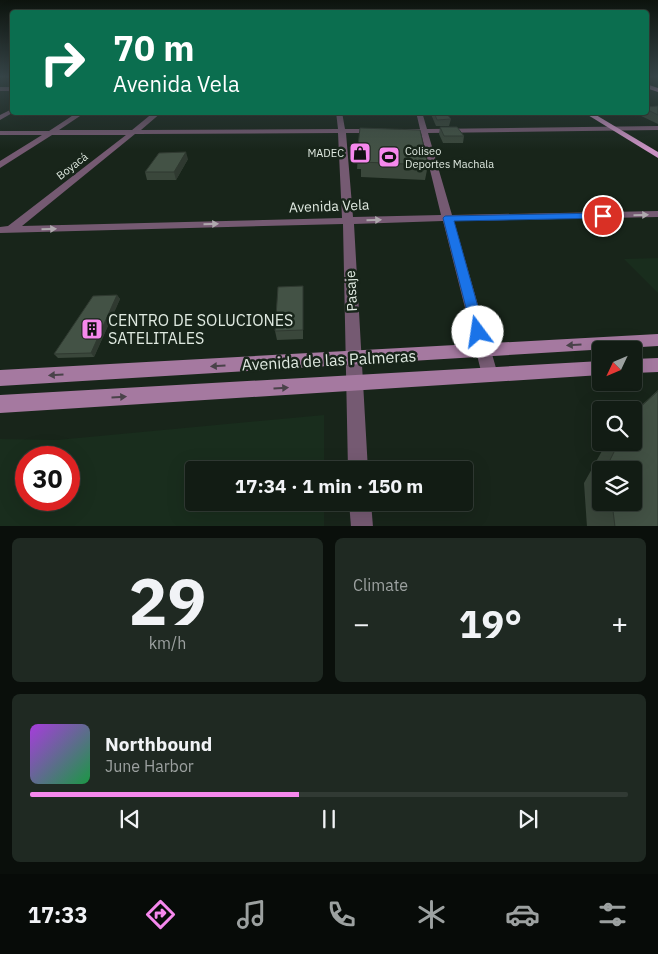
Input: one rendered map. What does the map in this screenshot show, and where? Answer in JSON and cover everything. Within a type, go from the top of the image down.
[{"type":"main road","points":[[591,115],[658,156]]},
{"type":"main road","name":"Avenida de las Palmeras","points":[[0,378],[658,340]]},
{"type":"main road","points":[[642,366],[658,365]]},
{"type":"main road","name":"Avenida de las Palmeras","points":[[0,404],[592,369]]},
{"type":"street","points":[[0,165],[78,115]]},
{"type":"street","name":"Boyacá","points":[[0,238],[5,230],[154,115]]},
{"type":"street","name":"Pasaje","points":[[340,115],[348,220],[357,461]]},
{"type":"street","points":[[420,115],[490,375]]},
{"type":"street","points":[[397,131],[658,128]]},
{"type":"street","points":[[0,133],[388,131]]},
{"type":"street","name":"Avenida Vela","points":[[5,230],[348,220],[658,214]]},
{"type":"street","points":[[361,511],[362,526]]},
{"type":"shaded area","points":[[658,258],[658,293],[624,259]]},
{"type":"shaded area","points":[[324,415],[324,461],[185,461],[185,511],[324,511],[324,526],[0,526],[0,439],[57,440]]},
{"type":"building","points":[[658,106],[658,115],[649,110],[649,107]]},
{"type":"building","points":[[435,115],[448,115],[451,119],[437,120]]},
{"type":"building","points":[[440,127],[457,127],[464,136],[444,136]]},
{"type":"building","points":[[360,128],[420,130],[428,165],[362,162],[362,155],[357,155]]},
{"type":"building","points":[[186,152],[174,172],[145,172],[159,153]]},
{"type":"building","points":[[303,286],[303,330],[275,331],[278,287]]},
{"type":"building","name":"CENTRO DE SOLUCIONES SATELITALES","points":[[117,295],[91,353],[54,354],[93,296]]},
{"type":"building","points":[[658,391],[658,526],[615,526],[613,511],[642,511],[642,461],[610,461],[614,451],[642,451],[642,406]]},
{"type":"place","name":"MADEC","points":[[360,153]]},
{"type":"place","name":"Coliseo Deportes Machala","points":[[389,157]]},
{"type":"place","name":"CENTRO DE SOLUCIONES SATELITALES","points":[[92,329]]},
{"type":"route","points":[[478,332],[448,218],[603,216]]}]
